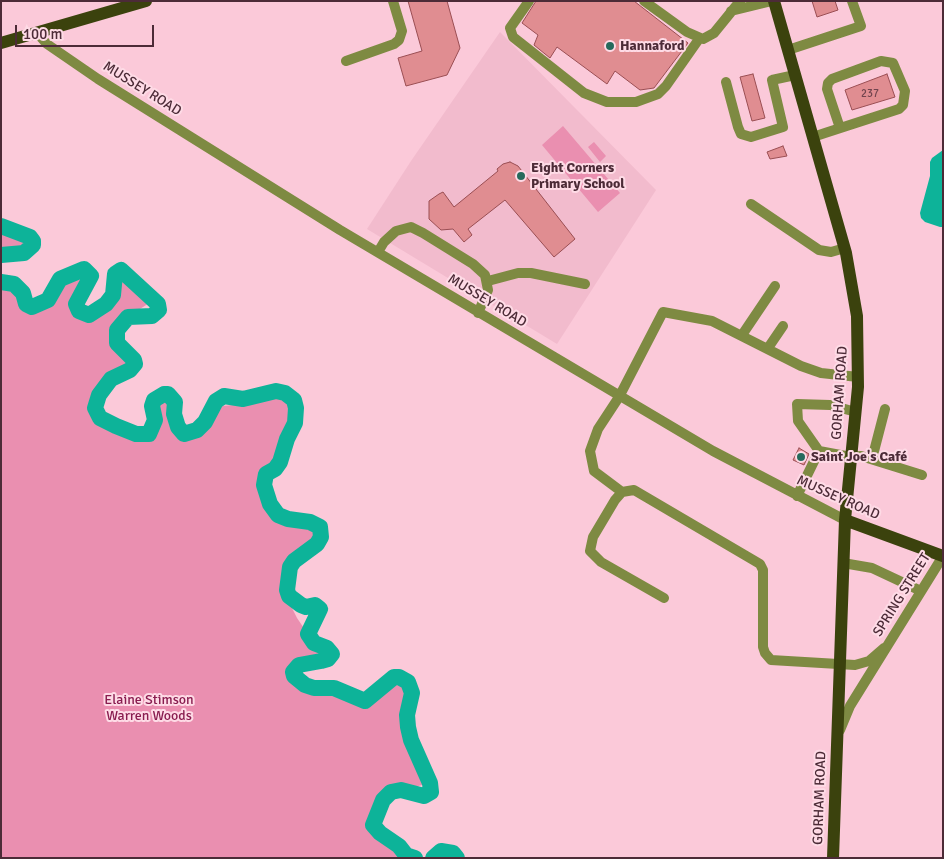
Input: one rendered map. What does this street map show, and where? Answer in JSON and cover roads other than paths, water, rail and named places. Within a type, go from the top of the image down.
[{"type":"main road","points":[[1,43],[123,4],[146,1]]},
{"type":"main road","name":"GORHAM ROAD","points":[[773,1],[845,248],[856,300],[858,377],[845,520],[833,858]]},
{"type":"main road","name":"MUSSEY ROAD","points":[[845,520],[943,556]]},
{"type":"street","points":[[346,60],[394,44],[398,40],[402,31],[393,1]]},
{"type":"street","points":[[529,1],[510,28],[512,37],[584,93],[607,102],[636,102],[658,94],[666,86],[699,39],[710,36],[740,1]]},
{"type":"street","points":[[644,1],[699,39]]},
{"type":"street","points":[[731,11],[773,1]]},
{"type":"street","points":[[788,50],[861,26],[852,1]]},
{"type":"street","name":"MUSSEY ROAD","points":[[37,33],[47,44],[98,79],[378,252],[619,397],[797,496],[845,520]]},
{"type":"street","points":[[813,137],[899,109],[903,105],[905,91],[893,63],[881,61],[832,79],[828,83],[827,89],[840,128]]},
{"type":"street","points":[[726,82],[738,128],[741,134],[751,137],[783,126],[772,80],[795,75]]},
{"type":"street","points":[[751,204],[818,250],[831,252],[845,248]]},
{"type":"street","points":[[378,252],[393,233],[411,227],[473,264],[488,281],[487,293],[478,312]]},
{"type":"street","points":[[488,281],[512,275],[531,273],[585,284]]},
{"type":"street","points":[[742,335],[775,286]]},
{"type":"street","points":[[664,598],[602,562],[590,551],[593,537],[615,500],[622,492],[594,471],[590,451],[598,429],[619,397],[663,312],[712,321],[801,366],[822,373],[858,377]]},
{"type":"street","points":[[768,348],[783,326]]},
{"type":"street","points":[[856,412],[830,404],[797,404],[798,421],[819,451],[851,457],[861,456],[922,475]]},
{"type":"street","points":[[872,459],[885,409]]},
{"type":"street","points":[[797,496],[819,451]]},
{"type":"street","name":"SPRING STREET","points":[[622,492],[634,490],[760,564],[763,570],[763,647],[771,660],[839,665],[862,664],[884,648]]},
{"type":"street","name":"SPRING STREET","points":[[836,745],[850,706],[884,648],[943,556]]},
{"type":"street","points":[[843,563],[872,568],[920,591]]},
{"type":"waterway","points":[[1,226],[30,237],[33,241],[33,245],[24,253],[1,255]]},
{"type":"waterway","points":[[1,282],[14,284],[23,293],[26,304],[32,307],[48,300],[60,279],[84,269],[91,276],[76,304],[79,311],[89,315],[106,304],[113,295],[115,274],[121,270],[158,304],[159,310],[152,316],[128,317],[117,330],[117,343],[134,360],[135,364],[130,370],[111,379],[99,395],[95,408],[100,418],[116,426],[136,434],[149,434],[155,420],[152,406],[154,400],[164,394],[168,394],[175,402],[174,414],[178,427],[184,434],[197,430],[205,422],[216,401],[224,396],[243,399],[276,391],[285,393],[294,400],[296,408],[295,423],[287,439],[280,462],[275,469],[266,474],[264,485],[270,504],[278,515],[288,519],[310,522],[320,527],[321,537],[317,544],[294,561],[290,567],[287,590],[289,596],[301,605],[306,607],[315,605],[320,609],[308,634],[314,643],[327,648],[332,654],[328,659],[299,665],[293,672],[294,676],[305,685],[314,688],[334,688],[365,701],[394,677],[399,677],[408,682],[412,693],[407,715],[408,727],[411,740],[430,783],[431,792],[424,796],[401,790],[391,792],[383,800],[373,825],[380,833],[399,846],[406,855],[415,858]]},
{"type":"waterway","points":[[433,858],[441,851],[453,853],[457,858]]},
{"type":"place","name":"Hannaford","points":[[610,46]]},
{"type":"place","name":"Eight Corners Primary School","points":[[521,176]]},
{"type":"place","name":"Saint Joe's Café","points":[[801,457]]},
{"type":"park label","name":"Elaine Stimson Warren Woods","points":[[149,708]]}]
